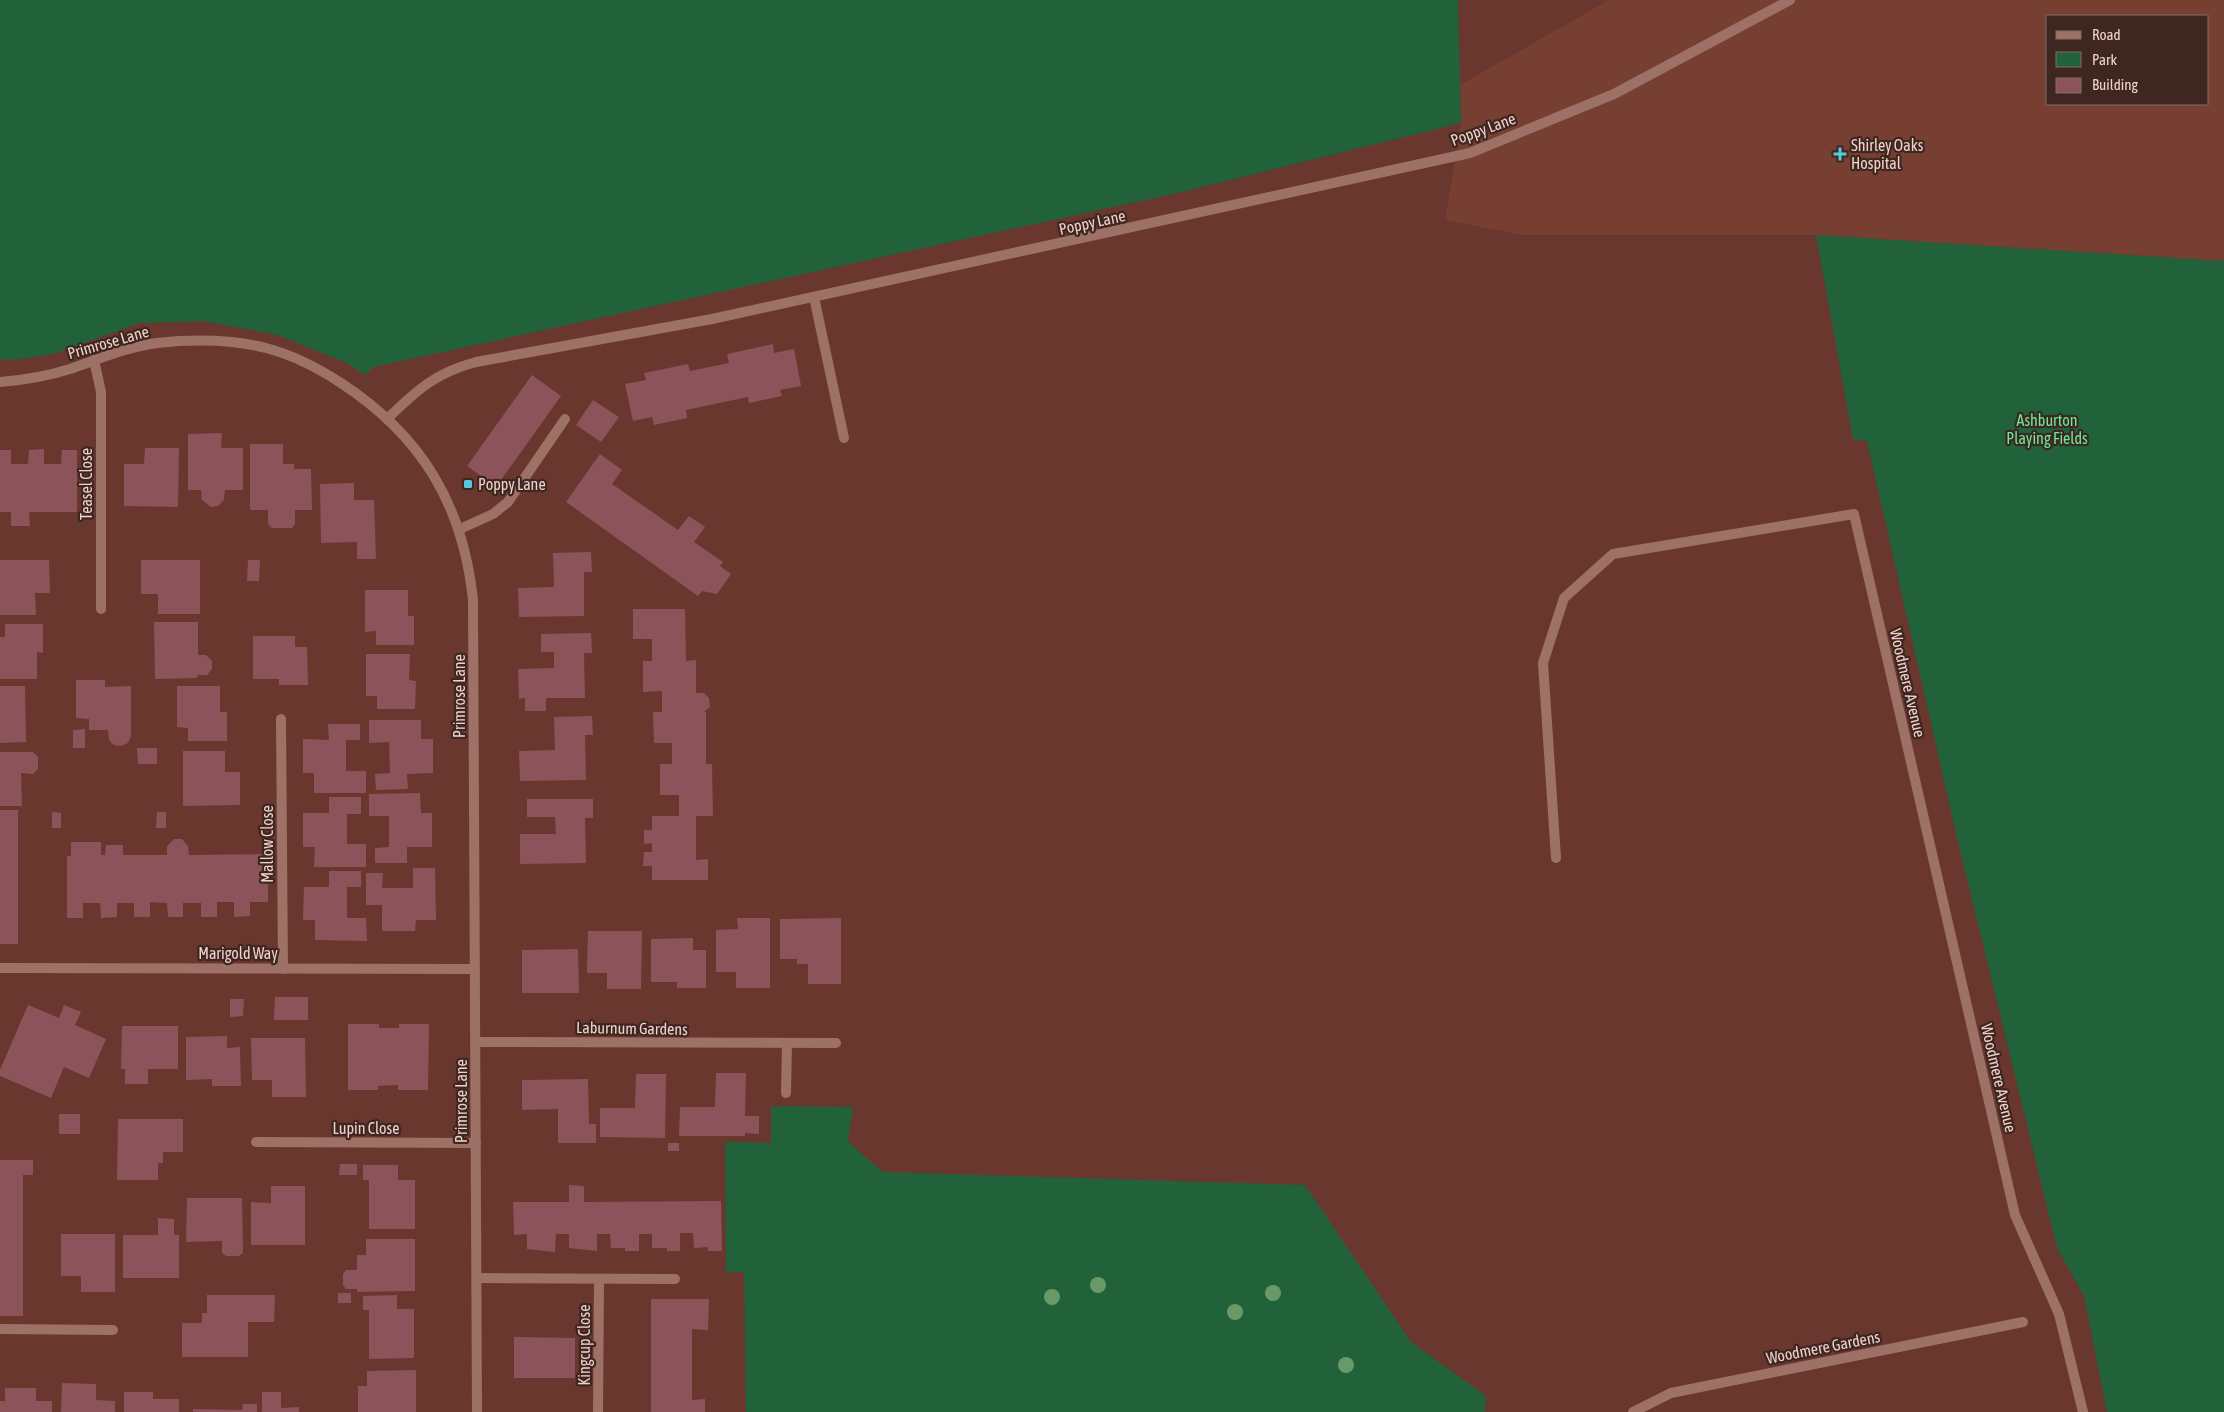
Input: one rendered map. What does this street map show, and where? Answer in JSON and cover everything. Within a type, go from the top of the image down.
[{"type":"street","name":"Poppy Lane","points":[[387,419],[430,380],[452,369],[712,319],[1470,153],[1614,94],[1790,0]]},
{"type":"street","points":[[814,297],[844,438]]},
{"type":"street","name":"Primrose Lane","points":[[0,382],[45,375],[125,350],[155,344],[212,340],[242,343],[279,352],[306,363],[351,390],[387,419],[416,450],[448,500],[460,529],[469,565],[473,600],[477,1412]]},
{"type":"street","name":"Teasel Close","points":[[94,360],[101,392],[102,609]]},
{"type":"street","points":[[460,529],[492,514],[508,502],[565,420]]},
{"type":"street","name":"Woodmere Avenue","points":[[1556,858],[1543,663],[1564,598],[1613,554],[1854,514],[2015,1215],[2058,1314],[2083,1412]]},
{"type":"street","name":"Mallow Close","points":[[281,719],[283,969]]},
{"type":"street","name":"Marigold Way","points":[[0,968],[475,968]]},
{"type":"street","name":"Laburnum Gardens","points":[[476,1042],[836,1043]]},
{"type":"street","points":[[786,1093],[788,1043]]},
{"type":"street","name":"Lupin Close","points":[[256,1142],[476,1143]]},
{"type":"street","points":[[477,1278],[675,1279]]},
{"type":"street","name":"Kingcup Close","points":[[598,1412],[599,1279]]},
{"type":"street","name":"Woodmere Gardens","points":[[1633,1412],[1671,1393],[2023,1322]]},
{"type":"street","points":[[0,1329],[113,1330]]},
{"type":"shaded area","name":"Shirley Oaks Hospital","points":[[1609,0],[2224,0],[2224,261],[1816,235],[1522,235],[1445,220],[1461,123],[1460,85]]},
{"type":"green space","points":[[0,0],[1458,0],[1461,123],[1178,193],[373,367],[365,375],[347,363],[277,335],[204,321],[140,323],[56,353],[22,359],[0,360]]},
{"type":"green space","name":"Ashburton Playing Fields","points":[[1816,235],[2224,261],[2224,1412],[2107,1412],[2084,1296],[2057,1248],[1957,838],[1867,441],[1853,439]]},
{"type":"green space","points":[[771,1106],[853,1107],[848,1142],[883,1172],[1305,1185],[1411,1342],[1486,1396],[1485,1412],[746,1412],[744,1272],[726,1272],[725,1142],[771,1143]]},
{"type":"building","points":[[773,344],[774,353],[794,349],[801,386],[780,390],[782,396],[749,403],[748,397],[686,410],[687,418],[654,425],[652,417],[633,421],[625,384],[646,380],[644,373],[688,364],[690,371],[729,363],[727,354]]},
{"type":"building","points":[[532,375],[561,396],[496,487],[467,466]]},
{"type":"building","points":[[593,400],[619,417],[601,442],[576,425]]},
{"type":"building","points":[[222,433],[221,448],[243,448],[243,490],[225,490],[224,500],[218,506],[211,507],[202,500],[201,490],[188,490],[188,434]]},
{"type":"building","points":[[250,444],[283,444],[283,464],[294,464],[294,469],[311,469],[312,510],[295,510],[295,524],[292,528],[272,528],[268,524],[268,510],[250,510]]},
{"type":"building","points":[[145,448],[179,448],[178,507],[124,506],[124,464],[144,464]]},
{"type":"building","points":[[44,449],[44,464],[61,464],[62,450],[77,450],[77,512],[29,512],[30,526],[11,526],[11,512],[0,512],[0,450],[11,450],[11,464],[28,464],[29,450]]},
{"type":"building","points":[[600,454],[622,470],[612,484],[678,530],[689,516],[705,527],[694,542],[723,562],[720,566],[731,574],[717,594],[702,591],[698,596],[566,502]]},
{"type":"building","points":[[354,483],[354,500],[374,500],[376,559],[357,559],[357,542],[321,543],[320,484]]},
{"type":"building","points":[[591,552],[592,572],[584,572],[584,616],[519,617],[518,588],[554,587],[553,553]]},
{"type":"building","points":[[0,560],[49,560],[50,593],[35,593],[36,615],[0,615]]},
{"type":"building","points":[[141,560],[200,560],[200,614],[158,614],[158,594],[141,594]]},
{"type":"building","points":[[248,560],[260,560],[259,581],[247,581]]},
{"type":"building","points":[[365,590],[408,590],[408,616],[414,616],[414,645],[376,645],[376,631],[365,632]]},
{"type":"building","points":[[633,609],[685,609],[686,661],[696,660],[696,693],[704,693],[709,698],[710,707],[704,712],[706,712],[706,764],[712,764],[713,816],[696,816],[696,860],[708,859],[708,880],[652,880],[652,866],[643,866],[644,852],[652,852],[652,843],[644,844],[644,830],[652,830],[652,816],[679,816],[679,795],[660,795],[660,764],[672,764],[672,743],[654,743],[653,712],[662,712],[662,691],[643,692],[643,661],[652,661],[652,639],[633,639]]},
{"type":"building","points":[[154,622],[198,622],[198,655],[206,655],[212,661],[212,669],[207,675],[198,675],[197,678],[155,679]]},
{"type":"building","points":[[5,624],[43,624],[43,653],[37,652],[37,679],[0,679],[0,637],[5,637]]},
{"type":"building","points":[[591,633],[592,653],[584,653],[585,698],[546,698],[546,711],[525,711],[525,698],[519,699],[518,669],[554,668],[554,652],[541,652],[541,634]]},
{"type":"building","points":[[253,636],[295,636],[295,647],[307,647],[308,685],[279,685],[279,679],[253,679]]},
{"type":"building","points":[[366,654],[410,654],[409,680],[416,681],[415,709],[377,709],[377,696],[366,696]]},
{"type":"building","points":[[76,680],[105,680],[105,687],[131,686],[131,736],[128,743],[121,746],[114,745],[109,740],[108,730],[89,730],[89,719],[76,718]]},
{"type":"building","points":[[0,686],[25,686],[26,742],[0,743]]},
{"type":"building","points":[[177,686],[220,686],[220,712],[227,712],[227,741],[188,741],[188,728],[177,727]]},
{"type":"building","points":[[592,716],[593,735],[585,735],[586,780],[520,781],[519,751],[555,750],[554,717]]},
{"type":"building","points":[[369,720],[421,720],[421,739],[433,739],[433,773],[407,774],[408,789],[376,790],[375,774],[390,773],[389,742],[369,743]]},
{"type":"building","points":[[328,724],[360,724],[360,740],[346,740],[346,771],[366,771],[366,793],[314,793],[314,773],[303,773],[303,739],[329,740]]},
{"type":"building","points":[[85,729],[85,748],[73,748],[73,730]]},
{"type":"building","points":[[137,748],[157,748],[157,764],[138,764]]},
{"type":"building","points":[[183,751],[225,751],[225,772],[240,772],[240,805],[183,806]]},
{"type":"building","points":[[0,752],[33,752],[38,757],[38,769],[33,774],[21,773],[22,806],[0,806]]},
{"type":"building","points":[[420,793],[421,813],[432,813],[432,847],[407,847],[407,863],[375,863],[375,848],[389,847],[389,816],[369,816],[369,794]]},
{"type":"building","points":[[329,797],[361,797],[361,814],[347,814],[347,844],[366,844],[366,867],[314,867],[315,847],[303,847],[303,813],[329,813]]},
{"type":"building","points":[[527,799],[593,799],[593,818],[585,818],[586,863],[520,864],[520,834],[556,834],[555,817],[527,817]]},
{"type":"building","points":[[0,810],[18,810],[18,944],[0,944]]},
{"type":"building","points":[[52,812],[61,813],[61,828],[52,828]]},
{"type":"building","points":[[157,812],[166,812],[166,828],[156,828]]},
{"type":"building","points":[[174,839],[182,839],[188,846],[189,855],[268,854],[268,902],[250,902],[250,916],[234,917],[234,902],[217,902],[217,917],[201,917],[201,903],[183,903],[183,917],[168,917],[167,903],[150,902],[150,917],[134,917],[134,903],[117,903],[117,917],[101,918],[100,903],[83,903],[83,918],[67,918],[67,856],[71,856],[71,842],[101,842],[101,855],[105,855],[106,845],[123,845],[123,855],[167,855],[167,846]]},
{"type":"building","points":[[413,868],[435,868],[436,920],[416,920],[415,931],[382,931],[382,905],[366,905],[366,873],[383,873],[382,888],[413,888]]},
{"type":"building","points":[[329,871],[361,871],[361,887],[347,887],[347,918],[366,918],[367,941],[315,940],[315,920],[303,920],[304,887],[329,887]]},
{"type":"building","points":[[737,918],[770,918],[770,988],[736,988],[736,972],[716,972],[716,930],[738,929]]},
{"type":"building","points":[[841,918],[841,984],[808,984],[808,964],[797,964],[797,959],[780,959],[780,919]]},
{"type":"building","points":[[588,931],[642,931],[641,989],[607,989],[607,973],[587,973]]},
{"type":"building","points":[[693,938],[693,950],[706,950],[706,988],[677,988],[677,982],[651,982],[651,939]]},
{"type":"building","points":[[578,949],[579,993],[522,993],[522,950]]},
{"type":"building","points":[[275,997],[308,997],[308,1020],[274,1020]]},
{"type":"building","points":[[230,999],[244,999],[243,1016],[230,1017]]},
{"type":"building","points":[[28,1005],[59,1018],[64,1005],[81,1012],[75,1025],[106,1039],[89,1078],[64,1067],[51,1098],[0,1076],[0,1070]]},
{"type":"building","points":[[348,1024],[379,1024],[379,1028],[399,1028],[399,1024],[429,1024],[428,1090],[398,1090],[398,1085],[378,1086],[378,1090],[348,1090]]},
{"type":"building","points":[[122,1026],[178,1026],[178,1069],[148,1069],[148,1084],[125,1084],[125,1069],[121,1069]]},
{"type":"building","points":[[227,1036],[227,1048],[240,1047],[241,1086],[212,1086],[212,1079],[186,1080],[186,1037]]},
{"type":"building","points":[[251,1038],[305,1038],[306,1097],[272,1097],[272,1080],[252,1080]]},
{"type":"building","points":[[716,1073],[746,1073],[745,1116],[759,1116],[759,1134],[745,1133],[745,1136],[679,1136],[680,1107],[715,1107]]},
{"type":"building","points":[[636,1074],[666,1074],[665,1138],[600,1137],[600,1108],[635,1108]]},
{"type":"building","points":[[588,1079],[589,1124],[596,1124],[596,1143],[558,1143],[558,1109],[522,1110],[522,1080]]},
{"type":"building","points":[[59,1114],[80,1114],[80,1134],[59,1134]]},
{"type":"building","points":[[118,1119],[183,1119],[183,1152],[163,1152],[163,1163],[158,1163],[158,1180],[117,1180]]},
{"type":"building","points":[[668,1143],[679,1143],[679,1151],[668,1151]]},
{"type":"building","points":[[0,1160],[33,1160],[33,1175],[23,1175],[23,1316],[0,1316]]},
{"type":"building","points":[[340,1164],[357,1164],[357,1175],[339,1175]]},
{"type":"building","points":[[363,1165],[398,1165],[398,1180],[415,1180],[415,1229],[369,1229],[369,1180],[363,1180]]},
{"type":"building","points":[[569,1185],[584,1186],[584,1202],[721,1201],[722,1251],[708,1251],[708,1247],[694,1248],[693,1233],[680,1233],[680,1251],[667,1251],[667,1248],[652,1248],[652,1234],[639,1234],[639,1251],[611,1248],[610,1234],[597,1234],[597,1251],[569,1248],[569,1234],[556,1234],[555,1252],[527,1249],[527,1234],[514,1235],[513,1202],[569,1202]]},
{"type":"building","points":[[271,1186],[305,1186],[305,1245],[251,1245],[251,1202],[271,1203]]},
{"type":"building","points":[[187,1198],[242,1198],[243,1253],[239,1256],[226,1256],[222,1253],[222,1241],[186,1242]]},
{"type":"building","points":[[158,1218],[174,1219],[174,1235],[179,1235],[179,1278],[123,1278],[123,1235],[158,1235]]},
{"type":"building","points":[[61,1234],[115,1234],[115,1292],[81,1292],[81,1276],[61,1276]]},
{"type":"building","points":[[366,1239],[415,1239],[415,1291],[357,1292],[357,1289],[346,1289],[343,1285],[343,1274],[346,1270],[357,1270],[357,1255],[366,1255]]},
{"type":"building","points":[[338,1293],[351,1293],[351,1303],[338,1303]]},
{"type":"building","points":[[207,1295],[275,1295],[274,1322],[248,1322],[248,1357],[182,1357],[182,1323],[202,1323],[202,1313],[207,1313]]},
{"type":"building","points":[[397,1295],[397,1309],[414,1309],[414,1358],[369,1359],[369,1310],[363,1310],[363,1296]]},
{"type":"building","points":[[651,1299],[709,1299],[708,1330],[692,1329],[692,1400],[705,1399],[705,1412],[651,1412]]},
{"type":"building","points":[[514,1337],[575,1338],[575,1378],[514,1378]]},
{"type":"building","points":[[416,1370],[416,1412],[358,1412],[358,1386],[367,1386],[367,1371]]},
{"type":"building","points":[[62,1383],[96,1384],[96,1400],[115,1401],[115,1412],[61,1412]]},
{"type":"building","points":[[5,1388],[36,1388],[36,1401],[52,1401],[52,1412],[0,1412],[0,1401],[5,1401]]},
{"type":"building","points":[[124,1392],[153,1392],[153,1399],[179,1399],[179,1412],[124,1412]]},
{"type":"building","points":[[262,1392],[281,1392],[281,1408],[299,1407],[299,1412],[262,1412]]},
{"type":"building","points":[[243,1404],[257,1404],[257,1412],[193,1412],[193,1409],[242,1410]]},
{"type":"place","name":"Shirley Oaks Hospital","points":[[1840,154]]},
{"type":"place","name":"Poppy Lane","points":[[468,484]]}]
